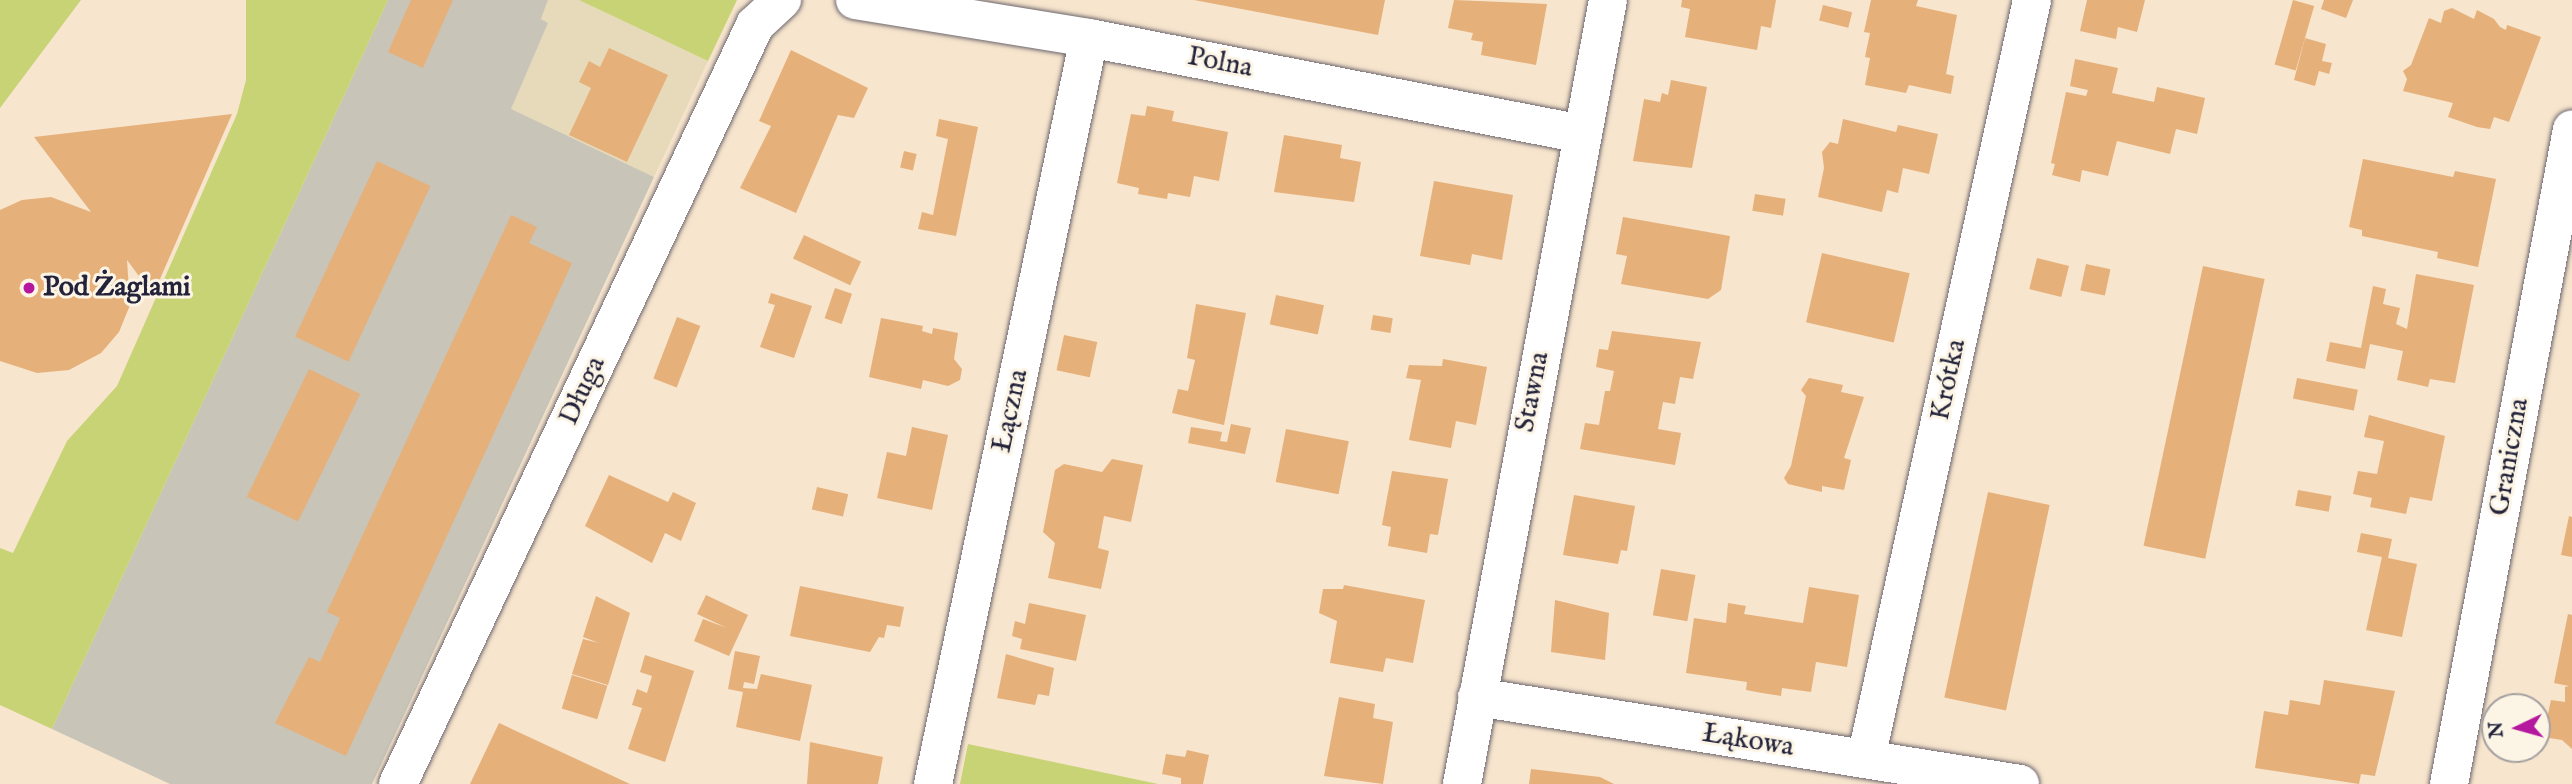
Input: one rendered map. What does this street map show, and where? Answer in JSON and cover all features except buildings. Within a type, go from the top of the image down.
[{"type":"street","name":"Polna","points":[[855,0],[1089,38],[1582,134]]},
{"type":"street","name":"Stawna","points":[[1462,784],[1608,0]]},
{"type":"street","name":"Krótka","points":[[1866,760],[2032,0]]},
{"type":"street","name":"Długa","points":[[398,784],[755,25],[778,2]]},
{"type":"street","name":"Łączna","points":[[933,784],[1089,38]]},
{"type":"street","name":"Graniczna","points":[[2449,784],[2572,129]]},
{"type":"street","name":"Łąkowa","points":[[1477,698],[2020,784]]},
{"type":"shaded area","points":[[388,0],[548,0],[541,19],[548,23],[511,109],[654,177],[372,784],[170,784],[52,729]]},
{"type":"shaded area","points":[[548,0],[579,0],[708,61],[654,177],[510,109],[548,23],[541,19]]},
{"type":"green space","points":[[0,0],[81,0],[0,108]]},
{"type":"green space","points":[[246,0],[388,0],[52,729],[0,705],[0,548],[13,553],[67,441],[117,386],[237,114],[246,80]]},
{"type":"green space","points":[[579,0],[737,0],[708,61]]},
{"type":"green space","points":[[968,744],[1158,784],[960,784]]},
{"type":"place","name":"Pod Żaglami","points":[[29,288]]}]
